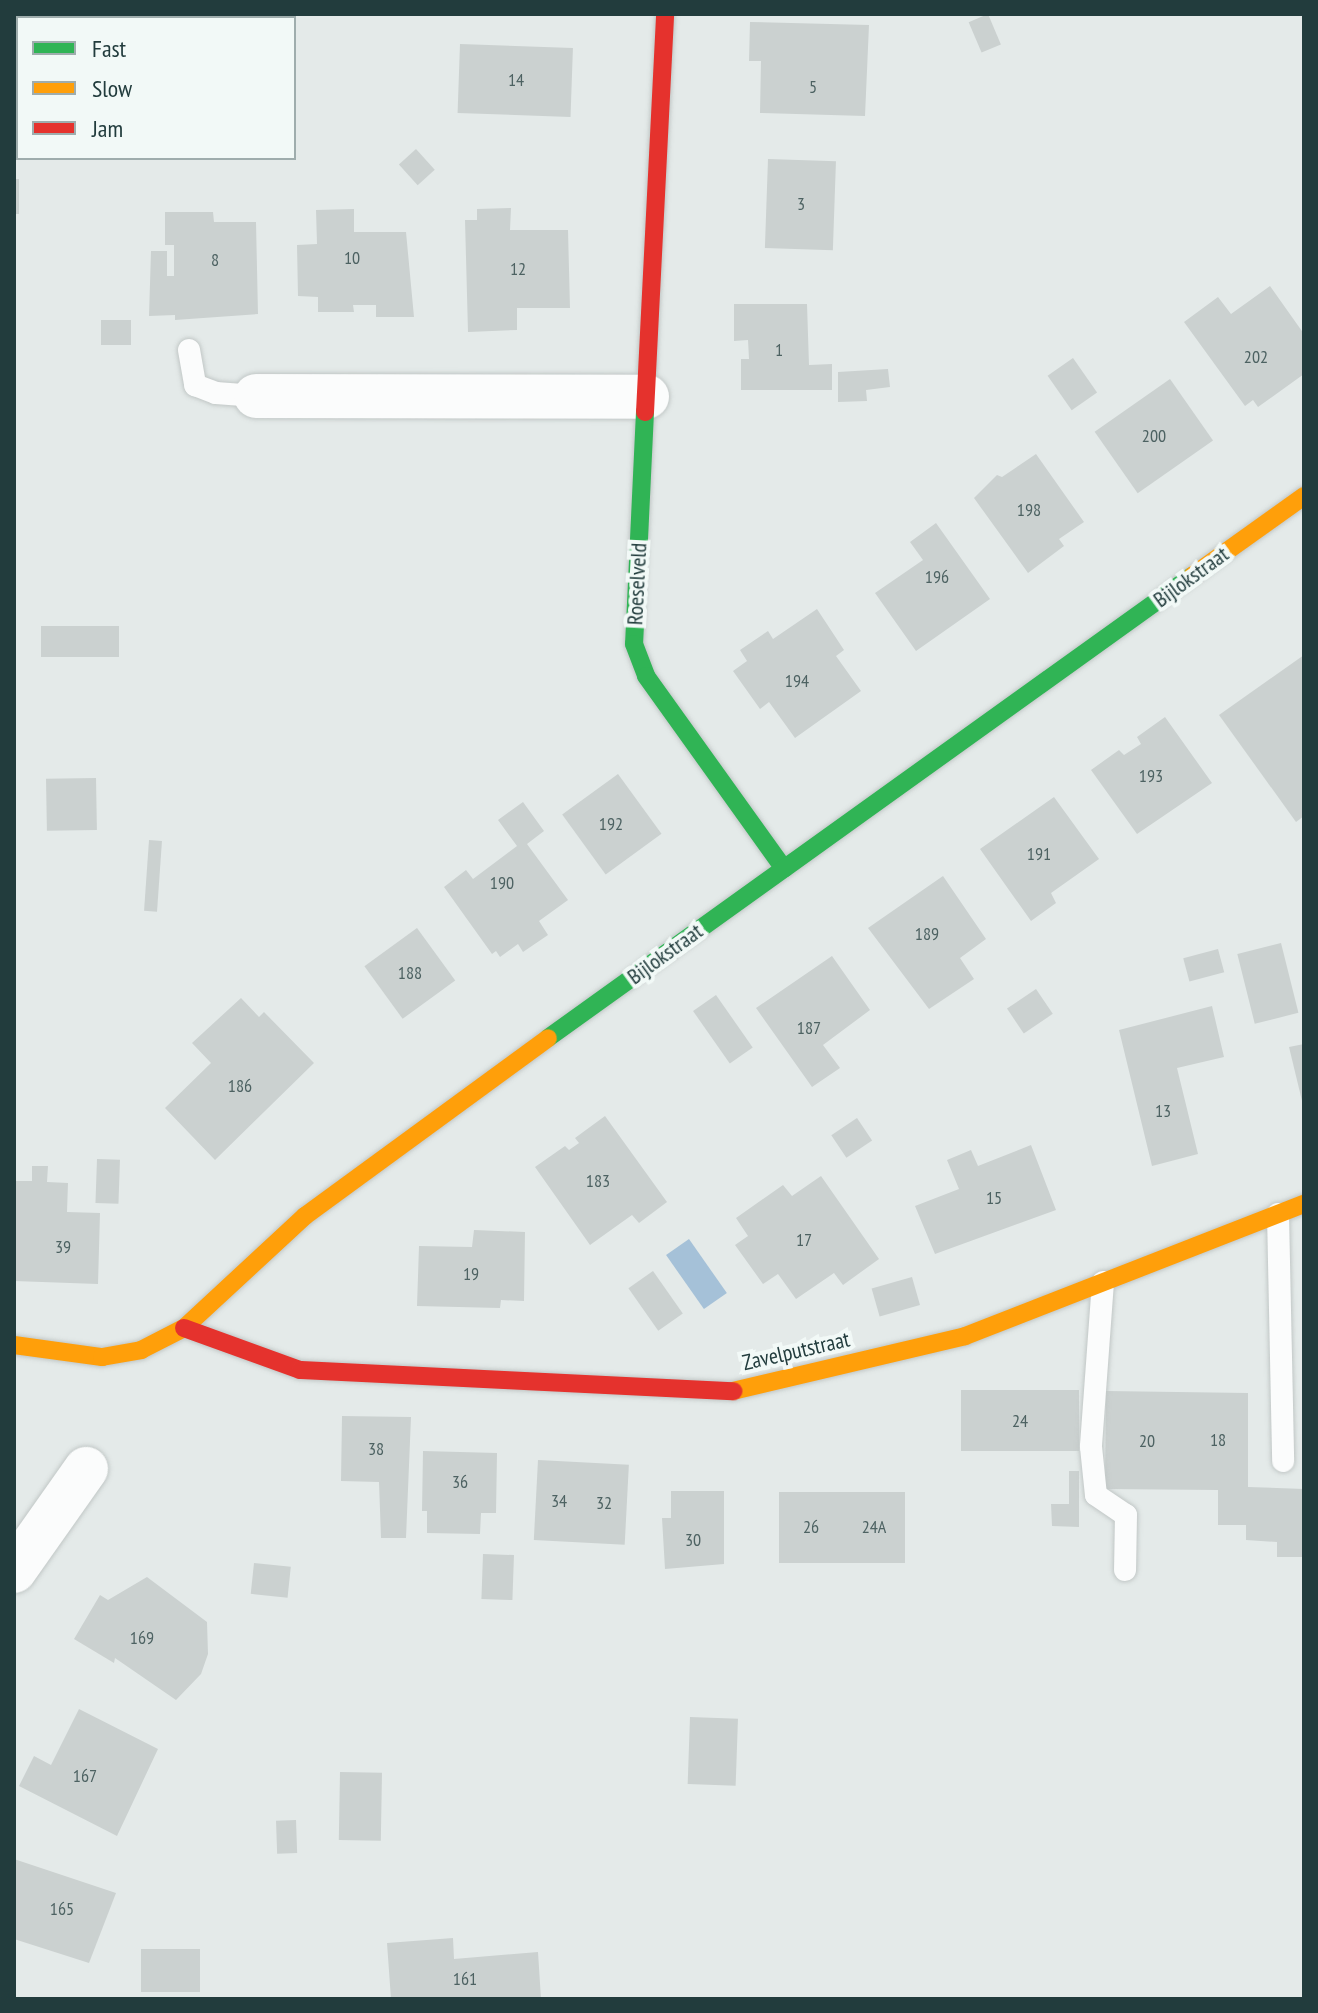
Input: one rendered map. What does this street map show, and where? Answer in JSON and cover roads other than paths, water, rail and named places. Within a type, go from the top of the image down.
[{"type":"street","name":"Roeselveld","points":[[665,14],[634,644],[646,676],[784,869]]},
{"type":"street","points":[[256,396],[647,397]]},
{"type":"street","name":"Bijlokstraat","points":[[14,1345],[102,1357],[141,1350],[184,1328],[305,1216],[370,1165],[1304,496]]},
{"type":"street","name":"Zavelputstraat","points":[[184,1328],[300,1370],[735,1391],[965,1336],[1304,1204]]},
{"type":"street","points":[[14,1571],[86,1469]]},
{"type":"lane","points":[[189,350],[195,385],[216,393],[256,396]]},
{"type":"lane","points":[[1278,1214],[1283,1461]]},
{"type":"lane","points":[[1103,1282],[1091,1447],[1096,1495],[1126,1515],[1125,1570]]},
{"type":"water","points":[[689,1239],[727,1293],[704,1309],[666,1255]]}]
